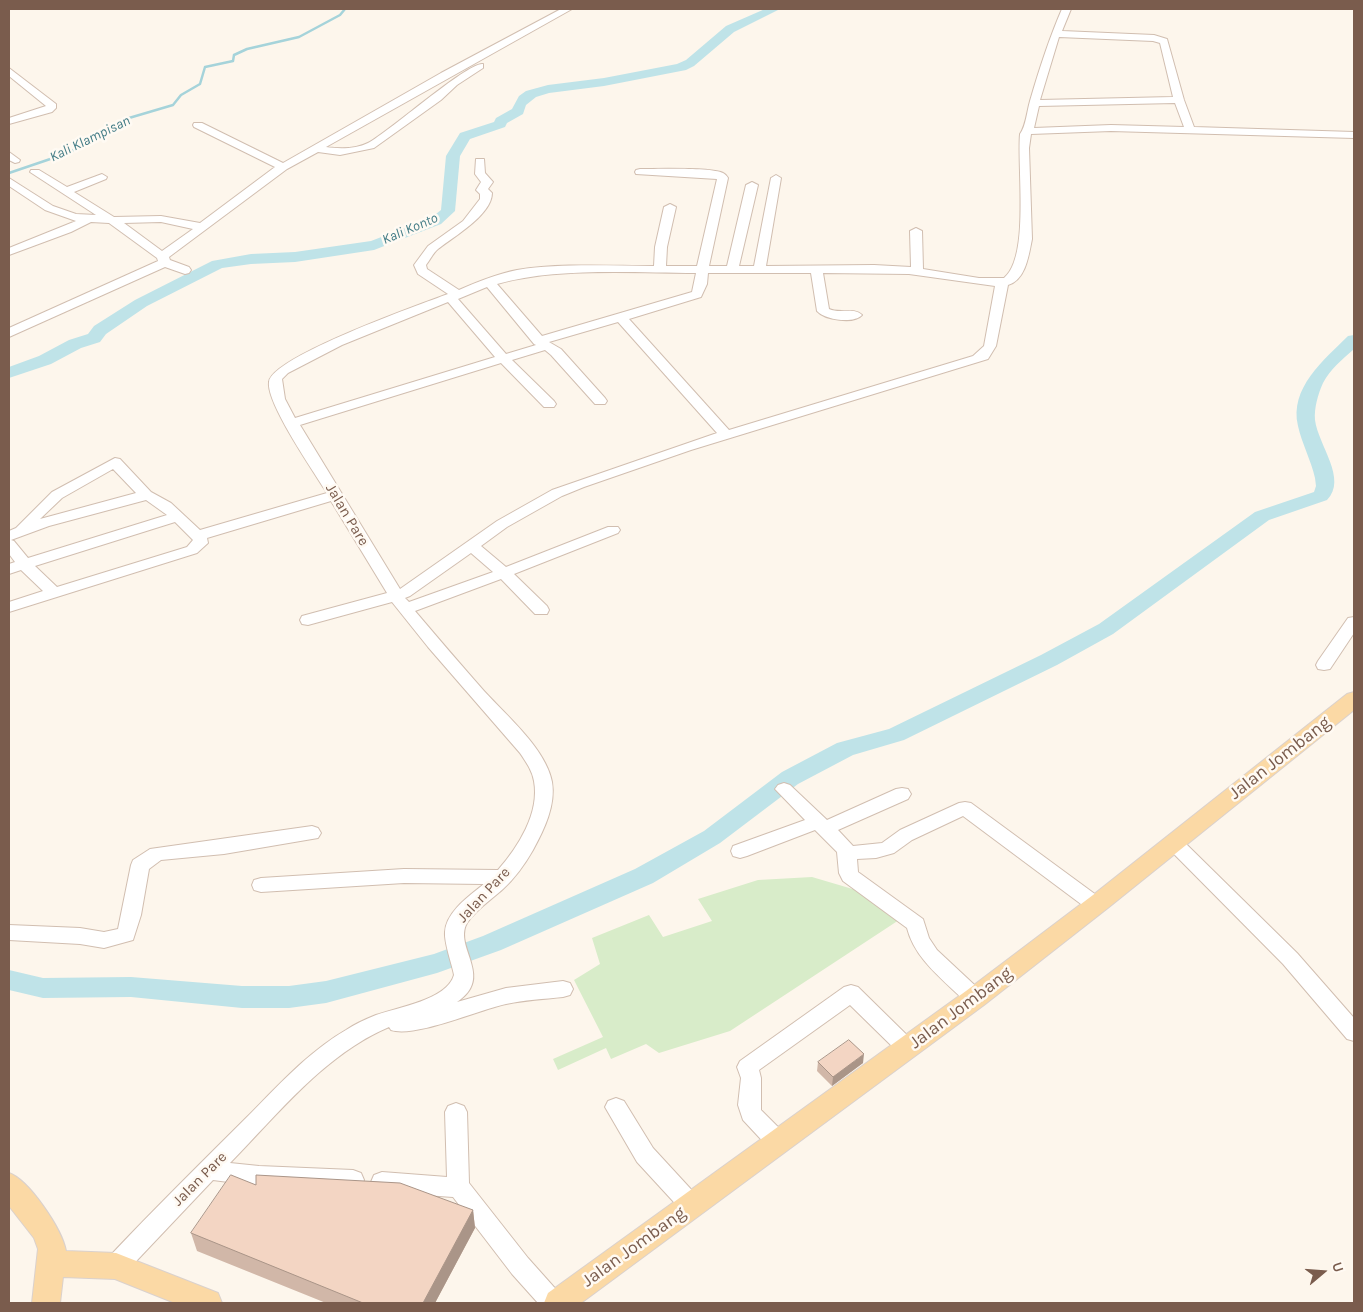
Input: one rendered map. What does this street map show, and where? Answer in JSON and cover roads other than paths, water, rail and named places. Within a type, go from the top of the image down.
[{"type":"main road","name":"Jalan Jombang","points":[[558,1303],[975,998],[1096,905],[1350,702]]},
{"type":"main road","points":[[9,1184],[45,1231],[52,1249],[52,1263],[46,1303]]},
{"type":"main road","points":[[52,1263],[116,1266],[208,1303]]},
{"type":"street","points":[[9,333],[153,269],[202,227],[283,167],[444,75],[567,9]]},
{"type":"street","points":[[454,295],[511,275],[538,271],[816,269],[917,272],[982,282],[1008,281],[1014,273],[1024,251],[1026,239],[1025,134],[1028,131],[1034,103],[1066,9]]},
{"type":"street","points":[[1056,34],[1162,40],[1179,100],[1190,130]]},
{"type":"street","points":[[315,148],[337,152],[370,146],[438,98],[453,83],[505,50]]},
{"type":"street","points":[[9,71],[52,106],[48,110],[9,121]]},
{"type":"street","points":[[1034,103],[1179,100]]},
{"type":"street","points":[[198,125],[283,167]]},
{"type":"street","points":[[1028,131],[1111,128],[1354,135]]},
{"type":"street","points":[[480,161],[480,174],[487,182],[482,190],[486,193],[486,199],[482,207],[432,248],[420,265],[422,271],[454,295],[504,358],[549,404]]},
{"type":"street","points":[[35,172],[110,220],[163,260],[185,270]]},
{"type":"street","points":[[292,423],[504,358],[542,343],[695,295],[701,284],[702,270],[723,178],[710,174],[640,172]]},
{"type":"street","points":[[67,191],[102,177]]},
{"type":"street","points":[[759,269],[776,178]]},
{"type":"street","points":[[9,180],[56,211],[88,219],[161,219],[202,227]]},
{"type":"street","points":[[732,270],[752,189],[773,195]]},
{"type":"street","points":[[660,270],[661,246],[670,207]]},
{"type":"street","points":[[9,252],[67,230],[88,219]]},
{"type":"street","points":[[916,231],[917,272]]},
{"type":"street","points":[[816,269],[824,311],[834,316],[856,315]]},
{"type":"street","points":[[489,282],[542,343],[556,352],[600,401]]},
{"type":"street","points":[[401,602],[417,586],[502,524],[557,493],[613,471],[983,356],[990,346],[1002,282]]},
{"type":"street","name":"Jalan Pare","points":[[116,1266],[208,1170],[320,1061],[345,1041],[382,1021],[445,1000],[461,987],[464,975],[454,933],[455,926],[461,916],[503,877],[512,866],[532,833],[542,805],[542,776],[521,743],[439,650],[401,602],[292,423],[281,402],[275,381],[276,376],[283,370],[337,342],[454,295]]},
{"type":"street","points":[[621,318],[726,435]]},
{"type":"street","points":[[9,607],[192,550],[200,543],[200,539],[197,536],[153,497],[146,495],[115,462],[57,495],[14,533]]},
{"type":"street","points":[[14,533],[146,495]]},
{"type":"street","points":[[197,536],[335,495]]},
{"type":"street","points":[[9,569],[176,518]]},
{"type":"street","points":[[308,620],[401,602],[504,574],[613,530]]},
{"type":"street","points":[[9,544],[24,564],[53,592]]},
{"type":"street","points":[[472,546],[542,610]]},
{"type":"street","points":[[1324,665],[1354,622]]},
{"type":"street","points":[[784,789],[848,853],[847,870],[850,876],[916,924],[920,940],[930,955],[975,998]]},
{"type":"street","points":[[740,851],[822,825],[902,794]]},
{"type":"street","points":[[848,853],[876,852],[888,848],[914,830],[965,808],[1096,905]]},
{"type":"street","points":[[9,933],[80,936],[104,940],[126,935],[140,865],[157,854],[224,847],[312,834]]},
{"type":"street","points":[[1174,843],[1285,955],[1354,1034]]},
{"type":"street","points":[[260,885],[404,876],[503,877]]},
{"type":"street","points":[[382,1021],[396,1024],[406,1023],[506,996],[563,989]]},
{"type":"street","points":[[778,1142],[751,1114],[749,1105],[751,1078],[748,1067],[851,993],[907,1048]]},
{"type":"street","points":[[616,1108],[646,1155],[691,1205]]},
{"type":"street","points":[[456,1112],[458,1188]]},
{"type":"street","points":[[208,1170],[259,1176],[458,1188],[468,1197],[520,1266],[553,1303]]},
{"type":"waterway","name":"Kali Klampisan","points":[[9,173],[65,154],[94,140],[129,118],[173,105],[181,95],[200,84],[205,67],[233,61],[234,55],[247,49],[299,37],[340,15],[345,9]]},
{"type":"waterway","name":"Kali Konto","points":[[9,373],[45,360],[75,344],[94,338],[100,330],[141,303],[218,264],[251,259],[295,257],[374,245],[436,221],[448,211],[453,156],[465,136],[500,124],[501,121],[518,111],[520,104],[531,94],[548,89],[604,82],[681,67],[690,63],[730,29],[774,9]]},
{"type":"waterway","points":[[9,980],[43,988],[131,987],[242,997],[289,997],[326,992],[437,963],[492,943],[644,876],[712,837],[790,778],[845,749],[896,735],[1049,660],[1106,629],[1262,516],[1320,496],[1326,486],[1325,478],[1307,427],[1308,404],[1312,388],[1320,374],[1354,340]]}]
